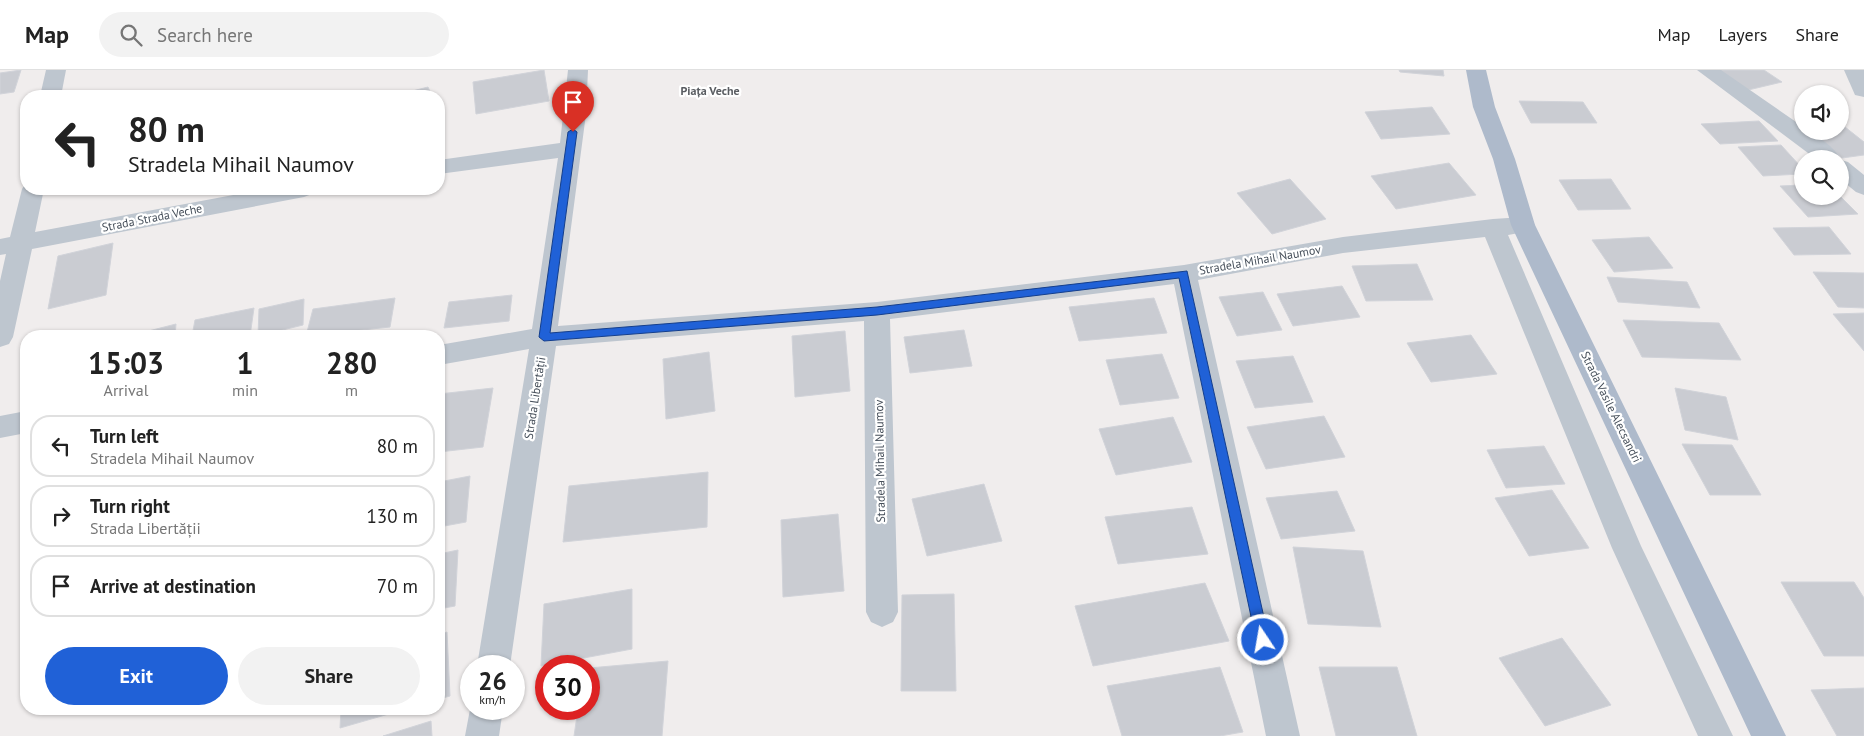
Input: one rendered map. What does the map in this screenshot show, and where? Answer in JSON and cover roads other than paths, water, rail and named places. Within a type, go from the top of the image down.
[{"type":"main road","name":"Strada Vasile Alecsandri","points":[[1476,70],[1484,107],[1504,159],[1523,225],[1769,736]]},
{"type":"street","points":[[52,90],[56,70]]},
{"type":"street","name":"Strada Libertății","points":[[495,655],[544,337],[570,149],[578,70]]},
{"type":"street","points":[[1707,70],[1798,133],[1819,150]]},
{"type":"street","points":[[1854,70],[1862,91]]},
{"type":"street","points":[[445,166],[570,149]]},
{"type":"street","points":[[1849,174],[1864,187]]},
{"type":"street","points":[[0,337],[10,245],[31,195]]},
{"type":"street","name":"Strada Strada Veche","points":[[10,245],[272,195]]},
{"type":"street","name":"Stradela Mihail Naumov","points":[[445,354],[544,337],[877,311],[1184,274],[1343,245],[1523,225]]},
{"type":"street","points":[[1493,227],[1627,548],[1716,736]]},
{"type":"street","points":[[1184,274],[1284,736]]},
{"type":"street","name":"Stradela Mihail Naumov","points":[[877,311],[882,612]]},
{"type":"street","points":[[0,426],[20,423]]},
{"type":"street","points":[[482,736],[484,720]]},
{"type":"district","name":"Piața Veche","points":[[710,91]]}]
